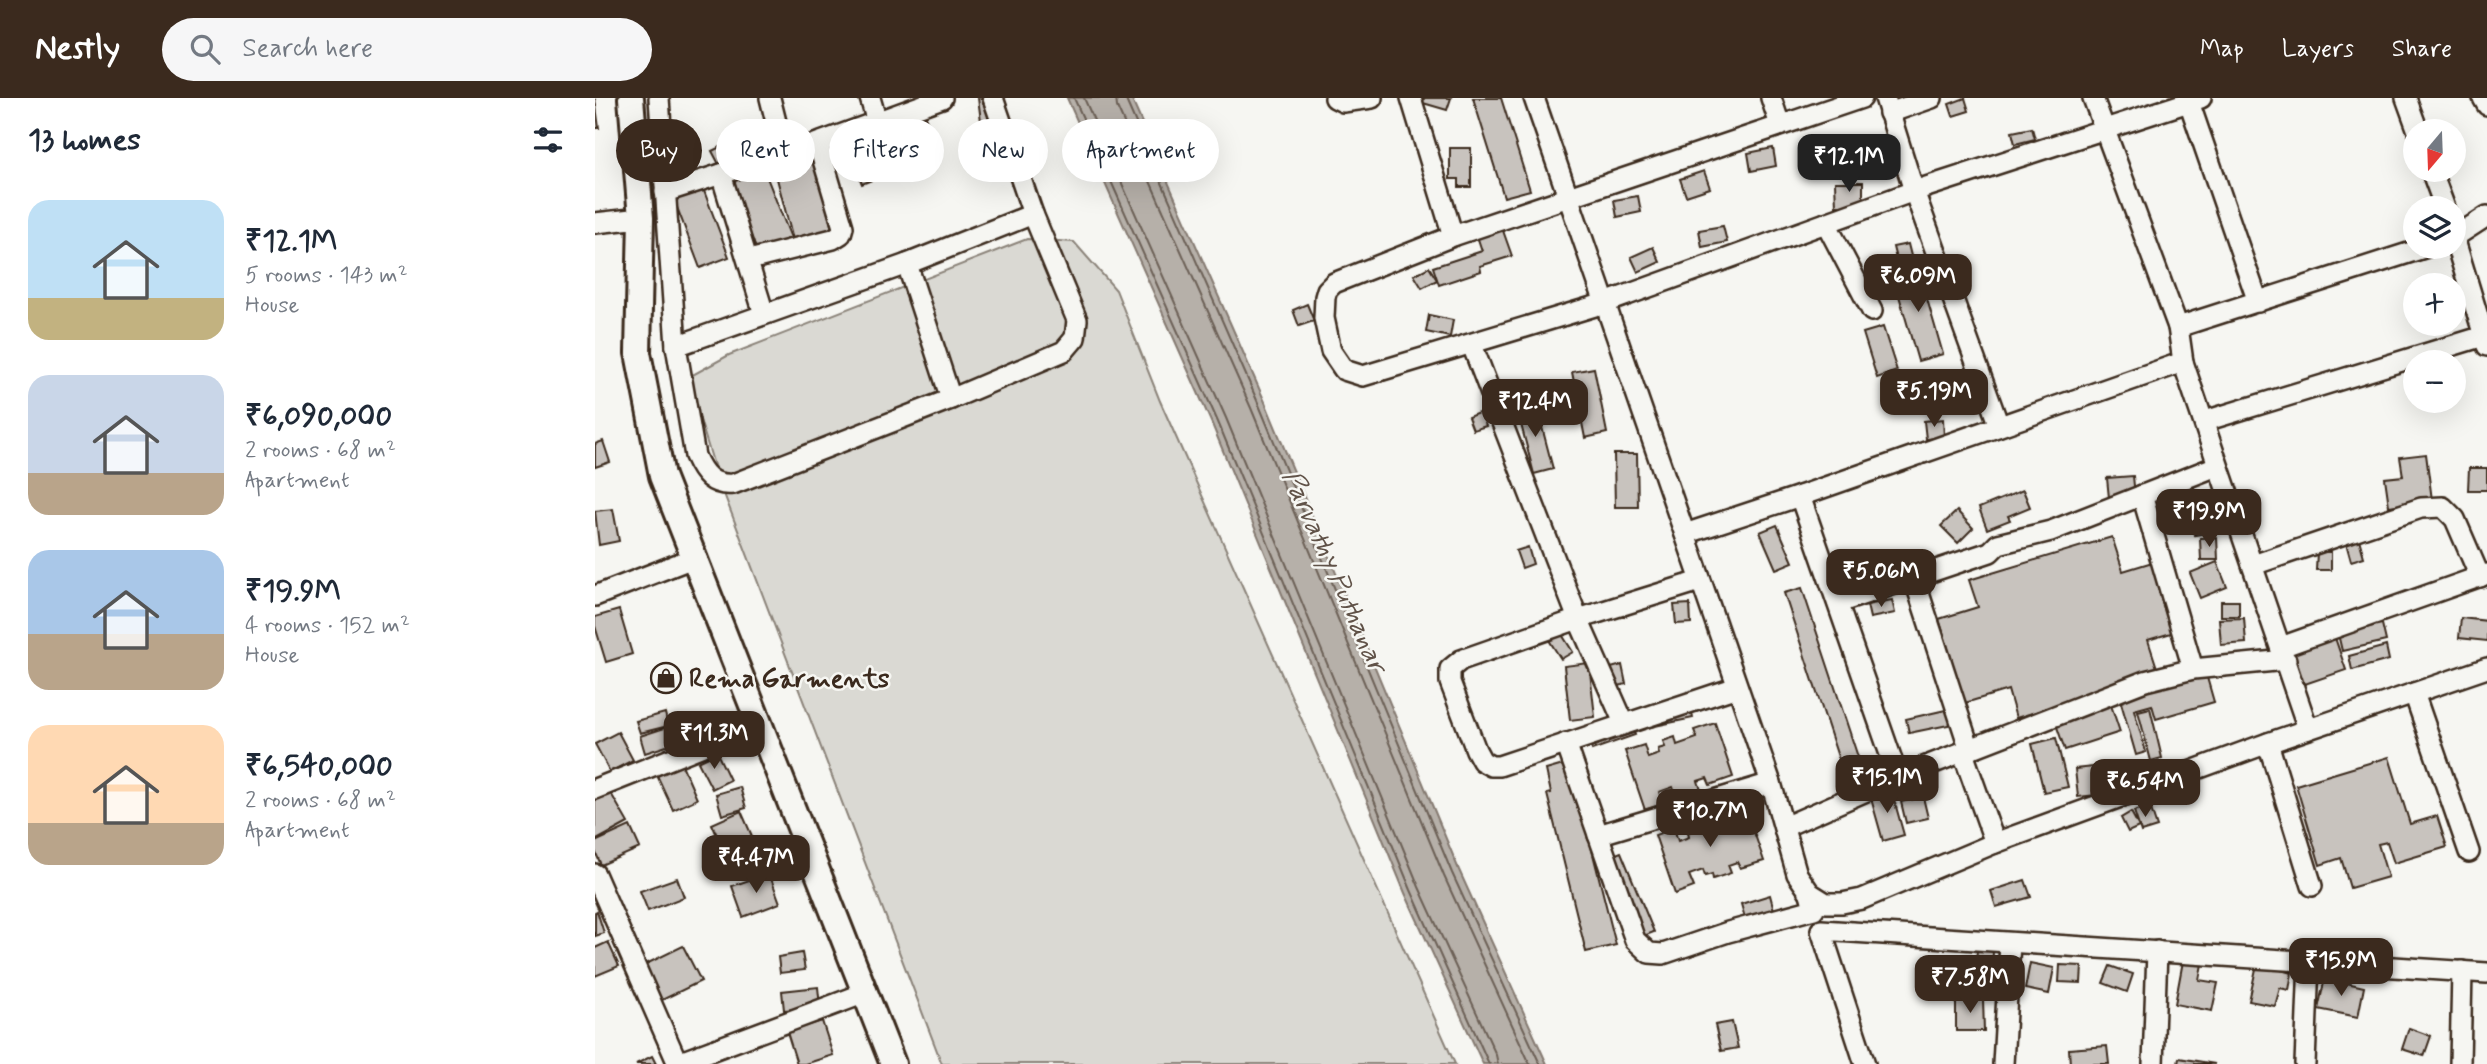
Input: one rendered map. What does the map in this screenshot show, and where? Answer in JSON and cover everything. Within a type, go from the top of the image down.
[{"type":"main road","points":[[631,98],[641,218],[638,353],[661,477],[893,1064]]},
{"type":"street","points":[[659,98],[676,346],[695,456],[702,471],[721,485],[733,484],[951,399],[1064,351],[1075,338],[1077,320],[1033,214],[993,98]]},
{"type":"street","points":[[770,98],[775,119]]},
{"type":"street","points":[[870,98],[876,119]]},
{"type":"street","points":[[885,119],[942,98]]},
{"type":"street","points":[[1335,98],[1343,102],[1372,98]]},
{"type":"street","points":[[1411,98],[1453,236]]},
{"type":"street","points":[[1534,98],[1771,783],[1797,874],[1812,901]]},
{"type":"street","points":[[1770,98],[1780,125]]},
{"type":"street","points":[[1862,98],[1453,236],[1334,283],[1327,290],[1324,318],[1331,351],[1344,370],[1363,376],[1472,345],[1605,303],[1914,191],[2195,100],[2257,302]]},
{"type":"street","points":[[1932,98],[1887,105],[1914,191],[1999,426]]},
{"type":"street","points":[[2093,98],[2178,327],[2183,362],[2308,729]]},
{"type":"street","points":[[2406,98],[2414,119]]},
{"type":"street","points":[[2483,98],[2487,105]]},
{"type":"street","points":[[815,144],[829,139]]},
{"type":"street","points":[[749,260],[833,239],[841,234],[843,227],[818,143]]},
{"type":"street","points":[[665,192],[716,176]]},
{"type":"street","points":[[724,182],[764,314]]},
{"type":"street","points":[[676,346],[907,264],[1033,214]]},
{"type":"street","points":[[2466,229],[2487,216]]},
{"type":"street","points":[[595,223],[641,218]]},
{"type":"street","points":[[1826,223],[1872,311]]},
{"type":"street","points":[[2178,327],[2403,255]]},
{"type":"street","points":[[2205,421],[2486,339],[2461,259]]},
{"type":"street","points":[[907,264],[951,399]]},
{"type":"street","points":[[1472,345],[1579,619],[1624,723]]},
{"type":"street","points":[[1685,534],[2183,362]]},
{"type":"street","points":[[1838,603],[1990,552],[1999,544],[2051,531],[2217,466]]},
{"type":"street","points":[[2142,495],[2193,670]]},
{"type":"street","points":[[1800,496],[1898,777]]},
{"type":"street","points":[[1784,827],[1898,777],[2145,681],[2284,654],[2483,576],[2455,519],[2443,506],[2421,508],[2253,565]]},
{"type":"street","points":[[595,596],[693,558]]},
{"type":"street","points":[[1914,578],[1995,843]]},
{"type":"street","points":[[1700,581],[1461,660],[1450,669],[1450,682],[1482,761],[1491,766],[1499,766],[1737,687]]},
{"type":"street","points":[[1566,743],[1635,940],[1649,953],[1664,954],[1812,901],[1842,904],[1862,899],[1995,843],[2268,743],[2487,668]]},
{"type":"street","points":[[2414,693],[2469,852]]},
{"type":"street","points":[[595,789],[758,723]]},
{"type":"street","points":[[2268,743],[2312,886]]},
{"type":"street","points":[[1598,835],[1771,783]]},
{"type":"street","points":[[595,874],[678,1064],[865,993]]},
{"type":"street","points":[[1864,1064],[1821,930],[2487,973]]},
{"type":"street","points":[[2003,1064],[2010,943]]},
{"type":"street","points":[[2153,1064],[2157,951]]},
{"type":"street","points":[[2305,1064],[2309,961]]},
{"type":"street","points":[[2460,1064],[2462,971]]},
{"type":"shaded area","points":[[1027,239],[1074,242],[1116,290],[1160,401],[1455,1064],[942,1064],[718,478],[687,378],[729,355]]},
{"type":"water","points":[[1067,98],[1131,98],[1140,119],[1076,119]]},
{"type":"water","points":[[1104,182],[1168,182],[1265,402],[1459,870],[1547,1064],[1483,1064],[1405,893],[1212,424]]},
{"type":"building","points":[[978,98],[993,98],[995,119],[981,119]]},
{"type":"building","points":[[1424,98],[1451,98],[1447,110],[1423,103]]},
{"type":"building","points":[[1473,98],[1501,98],[1530,190],[1504,197]]},
{"type":"building","points":[[1965,98],[1969,111],[1953,116],[1949,104]]},
{"type":"building","points":[[595,99],[599,128],[595,128]]},
{"type":"building","points":[[923,111],[926,119],[903,119]]},
{"type":"building","points":[[2032,128],[2035,139],[2015,144],[2012,132]]},
{"type":"building","points":[[1450,148],[1471,148],[1471,187],[1459,187],[1459,179],[1450,179]]},
{"type":"building","points":[[1773,148],[1776,166],[1751,171],[1748,153]]},
{"type":"building","points":[[815,165],[832,229],[793,240],[778,182],[815,182]]},
{"type":"building","points":[[1704,171],[1710,188],[1686,196],[1680,179]]},
{"type":"building","points":[[730,182],[769,182],[791,238],[757,251]]},
{"type":"building","points":[[1835,182],[1863,182],[1863,206],[1836,206]]},
{"type":"building","points":[[701,183],[729,257],[700,268],[672,194]]},
{"type":"building","points":[[1638,196],[1641,212],[1617,217],[1614,200]]},
{"type":"building","points":[[1501,225],[1512,256],[1480,266],[1481,271],[1439,285],[1433,267],[1482,251],[1476,233]]},
{"type":"building","points":[[1723,226],[1727,242],[1702,247],[1699,230]]},
{"type":"building","points":[[1908,244],[1914,268],[1899,271],[1893,247]]},
{"type":"building","points":[[1653,247],[1660,262],[1638,272],[1631,257]]},
{"type":"building","points":[[1429,267],[1437,280],[1422,288],[1414,275]]},
{"type":"building","points":[[1918,268],[1943,354],[1918,361],[1893,275]]},
{"type":"building","points":[[1307,304],[1314,321],[1299,326],[1293,310]]},
{"type":"building","points":[[1429,315],[1453,320],[1450,337],[1426,332]]},
{"type":"building","points":[[1883,327],[1897,371],[1877,378],[1863,333]]},
{"type":"building","points":[[1594,368],[1607,433],[1585,438],[1572,372]]},
{"type":"building","points":[[1536,404],[1553,469],[1534,474],[1517,409]]},
{"type":"building","points":[[1481,412],[1486,426],[1473,430],[1468,417]]},
{"type":"building","points":[[1943,419],[1944,438],[1926,439],[1924,421]]},
{"type":"building","points":[[603,441],[610,462],[595,467],[595,444]]},
{"type":"building","points":[[1614,454],[1637,454],[1638,507],[1615,507]]},
{"type":"building","points":[[2426,454],[2432,500],[2389,506],[2385,478],[2403,476],[2400,457]]},
{"type":"building","points":[[2469,468],[2487,468],[2487,490],[2468,490]]},
{"type":"building","points":[[2133,476],[2135,496],[2109,498],[2107,478]]},
{"type":"building","points":[[2193,485],[2202,511],[2184,517],[2175,491]]},
{"type":"building","points":[[2023,490],[2030,507],[2008,516],[2010,520],[1987,529],[1979,508]]},
{"type":"building","points":[[613,509],[619,541],[599,545],[595,511]]},
{"type":"building","points":[[1957,511],[1973,528],[1958,543],[1941,526]]},
{"type":"building","points":[[2210,519],[2213,532],[2195,535],[2192,521]]},
{"type":"building","points":[[1777,525],[1793,562],[1776,569],[1760,532]]},
{"type":"building","points":[[2112,537],[2123,571],[2159,560],[2181,630],[2148,640],[2159,674],[2016,718],[2008,690],[1965,703],[1939,619],[1978,607],[1969,580]]},
{"type":"building","points":[[2217,537],[2218,560],[2201,560],[2200,538]]},
{"type":"building","points":[[2359,539],[2364,557],[2351,561],[2346,543]]},
{"type":"building","points":[[1528,547],[1533,564],[1522,568],[1516,551]]},
{"type":"building","points":[[2317,552],[2331,552],[2331,570],[2316,570]]},
{"type":"building","points":[[2217,562],[2227,587],[2200,598],[2190,573]]},
{"type":"building","points":[[1802,588],[1859,760],[1841,766],[1784,593]]},
{"type":"building","points":[[1892,600],[1895,613],[1870,618],[1867,605]]},
{"type":"building","points":[[2221,601],[2239,601],[2239,616],[2221,616]]},
{"type":"building","points":[[1690,604],[1691,623],[1676,624],[1674,605]]},
{"type":"building","points":[[619,610],[632,654],[606,662],[595,626],[595,617]]},
{"type":"building","points":[[2244,618],[2246,643],[2221,645],[2219,619]]},
{"type":"building","points":[[2461,618],[2487,621],[2487,641],[2459,638]]},
{"type":"building","points":[[2382,624],[2386,641],[2342,651],[2338,634]]},
{"type":"building","points":[[1561,633],[1573,652],[1561,659],[1549,640]]},
{"type":"building","points":[[2334,635],[2346,670],[2302,685],[2290,650]]},
{"type":"building","points":[[2386,646],[2389,660],[2352,670],[2349,656]]},
{"type":"building","points":[[1589,663],[1595,717],[1570,720],[1564,666]]},
{"type":"building","points":[[1622,665],[1626,684],[1615,687],[1611,668]]},
{"type":"building","points":[[2206,674],[2214,702],[2156,719],[2152,705],[2134,710],[2146,752],[2136,755],[2118,692]]},
{"type":"building","points":[[1690,703],[1693,718],[1650,727],[1647,713]]},
{"type":"building","points":[[2111,705],[2120,732],[2065,750],[2056,724]]},
{"type":"building","points":[[2150,708],[2162,758],[2151,761],[2138,711]]},
{"type":"building","points":[[1950,709],[1953,724],[1909,733],[1906,719]]},
{"type":"building","points":[[665,713],[668,726],[640,733],[636,721]]},
{"type":"building","points":[[1629,721],[1635,735],[1592,750],[1587,736]]},
{"type":"building","points":[[1715,723],[1733,777],[1710,785],[1707,778],[1698,781],[1701,790],[1683,796],[1682,791],[1675,793],[1673,787],[1659,792],[1663,804],[1645,810],[1625,751],[1644,745],[1648,758],[1659,754],[1658,749],[1665,747],[1663,741],[1675,737],[1677,745],[1697,738],[1694,730]]},
{"type":"building","points":[[674,725],[679,742],[645,753],[640,736]]},
{"type":"building","points":[[618,732],[633,760],[610,772],[595,744]]},
{"type":"building","points":[[2056,738],[2068,787],[2044,792],[2032,744]]},
{"type":"building","points":[[717,753],[730,780],[712,789],[698,762]]},
{"type":"building","points":[[2389,757],[2410,824],[2437,816],[2447,847],[2394,863],[2387,842],[2378,844],[2388,877],[2350,888],[2341,858],[2320,865],[2296,785]]},
{"type":"building","points":[[680,760],[697,799],[673,810],[655,771]]},
{"type":"building","points":[[1570,763],[1616,945],[1586,952],[1547,794],[1551,793],[1546,770]]},
{"type":"building","points":[[2132,763],[2135,791],[2078,797],[2075,769]]},
{"type":"building","points":[[740,787],[746,808],[722,815],[716,794]]},
{"type":"building","points":[[1891,789],[1904,835],[1883,841],[1870,795]]},
{"type":"building","points":[[609,790],[628,823],[595,841],[595,797]]},
{"type":"building","points":[[1923,797],[1928,818],[1906,823],[1901,802]]},
{"type":"building","points":[[1745,806],[1764,861],[1740,868],[1737,862],[1728,865],[1731,873],[1713,879],[1712,874],[1705,876],[1703,870],[1689,875],[1694,887],[1675,894],[1655,835],[1674,828],[1678,841],[1689,837],[1688,832],[1695,830],[1693,825],[1705,821],[1707,829],[1727,822],[1724,813]]},
{"type":"building","points":[[2150,806],[2157,827],[2141,832],[2134,811]]},
{"type":"building","points":[[741,811],[752,836],[723,849],[712,824]]},
{"type":"building","points":[[2131,812],[2139,827],[2128,832],[2121,818]]},
{"type":"building","points":[[630,826],[640,848],[601,865],[595,851],[595,842]]},
{"type":"building","points":[[762,847],[767,861],[737,871],[732,857]]},
{"type":"building","points":[[1621,852],[1654,932],[1636,939],[1603,859]]},
{"type":"building","points":[[769,873],[780,903],[743,917],[732,886]]},
{"type":"building","points":[[677,878],[684,897],[648,911],[640,891]]},
{"type":"building","points":[[2025,880],[2031,897],[1996,907],[1991,891]]},
{"type":"building","points":[[1770,895],[1774,910],[1745,918],[1741,904]]},
{"type":"building","points":[[597,911],[604,933],[595,936],[595,912]]},
{"type":"building","points":[[608,942],[619,966],[595,976],[595,948]]},
{"type":"building","points":[[683,946],[701,981],[660,1001],[642,966]]},
{"type":"building","points":[[1977,949],[1993,950],[1992,978],[1975,977]]},
{"type":"building","points":[[802,953],[805,970],[780,973],[778,957]]},
{"type":"building","points":[[2183,961],[2202,964],[2199,980],[2218,983],[2212,1011],[2175,1004]]},
{"type":"building","points":[[2030,963],[2054,968],[2049,994],[2025,989]]},
{"type":"building","points":[[2257,964],[2292,973],[2289,990],[2280,988],[2275,1006],[2249,1001]]},
{"type":"building","points":[[2060,965],[2082,966],[2081,983],[2059,982]]},
{"type":"building","points":[[2110,966],[2133,974],[2127,992],[2103,983]]},
{"type":"building","points":[[2325,978],[2364,987],[2358,1017],[2318,1009]]},
{"type":"building","points":[[818,987],[820,1007],[784,1010],[782,991]]},
{"type":"building","points":[[1956,999],[1983,999],[1984,1031],[1956,1031]]},
{"type":"building","points":[[822,1021],[833,1055],[797,1064],[787,1032]]},
{"type":"building","points":[[1732,1022],[1738,1048],[1721,1051],[1715,1025]]},
{"type":"building","points":[[2409,1028],[2431,1036],[2424,1056],[2402,1049]]},
{"type":"building","points":[[2107,1046],[2109,1064],[2070,1064],[2069,1049]]},
{"type":"building","points":[[652,1056],[656,1064],[636,1064]]},
{"type":"building","points":[[2179,1058],[2215,1064],[2178,1064]]},
{"type":"place","name":"Rema Garments","points":[[666,678]]},
{"type":"water label","name":"Parvathy Puthanar","points":[[1336,570]]}]
